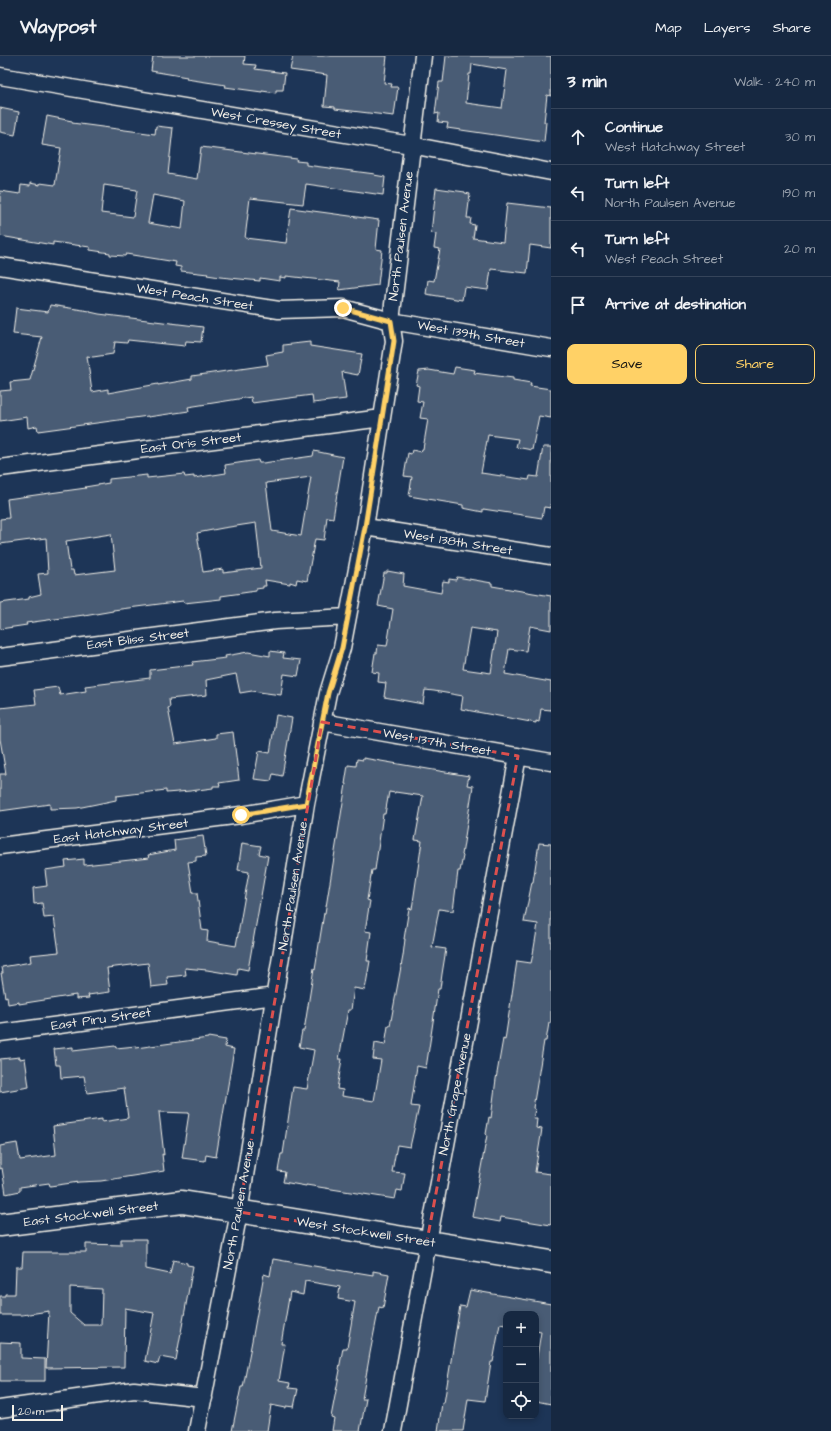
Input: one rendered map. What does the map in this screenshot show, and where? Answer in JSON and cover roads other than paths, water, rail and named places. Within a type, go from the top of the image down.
[{"type":"street","name":"North Paulsen Avenue","points":[[197,1431],[239,1212],[306,804],[328,693],[342,648],[365,527],[394,341],[391,321],[423,56]]},
{"type":"street","name":"West Cressey Street","points":[[0,76],[411,146],[551,172]]},
{"type":"street","name":"West Peach Street","points":[[0,266],[279,310],[343,308],[391,321]]},
{"type":"street","name":"West 139th Street","points":[[391,321],[551,348]]},
{"type":"street","name":"East Oris Street","points":[[0,468],[382,418]]},
{"type":"street","name":"West 138th Street","points":[[365,527],[551,556]]},
{"type":"street","name":"East Bliss Street","points":[[0,657],[276,622],[348,617]]},
{"type":"street","name":"West 137th Street","points":[[322,722],[551,762]]},
{"type":"street","name":"North Grape Avenue","points":[[393,1431],[518,756]]},
{"type":"street","name":"East Hatchway Street","points":[[0,846],[241,815],[306,804]]},
{"type":"street","name":"East Piru Street","points":[[0,1033],[275,996]]},
{"type":"street","name":"West Stockwell Street","points":[[182,1202],[551,1262]]},
{"type":"street","name":"East Stockwell Street","points":[[0,1225],[182,1202]]},
{"type":"street","points":[[0,1409],[134,1390],[204,1398]]}]
